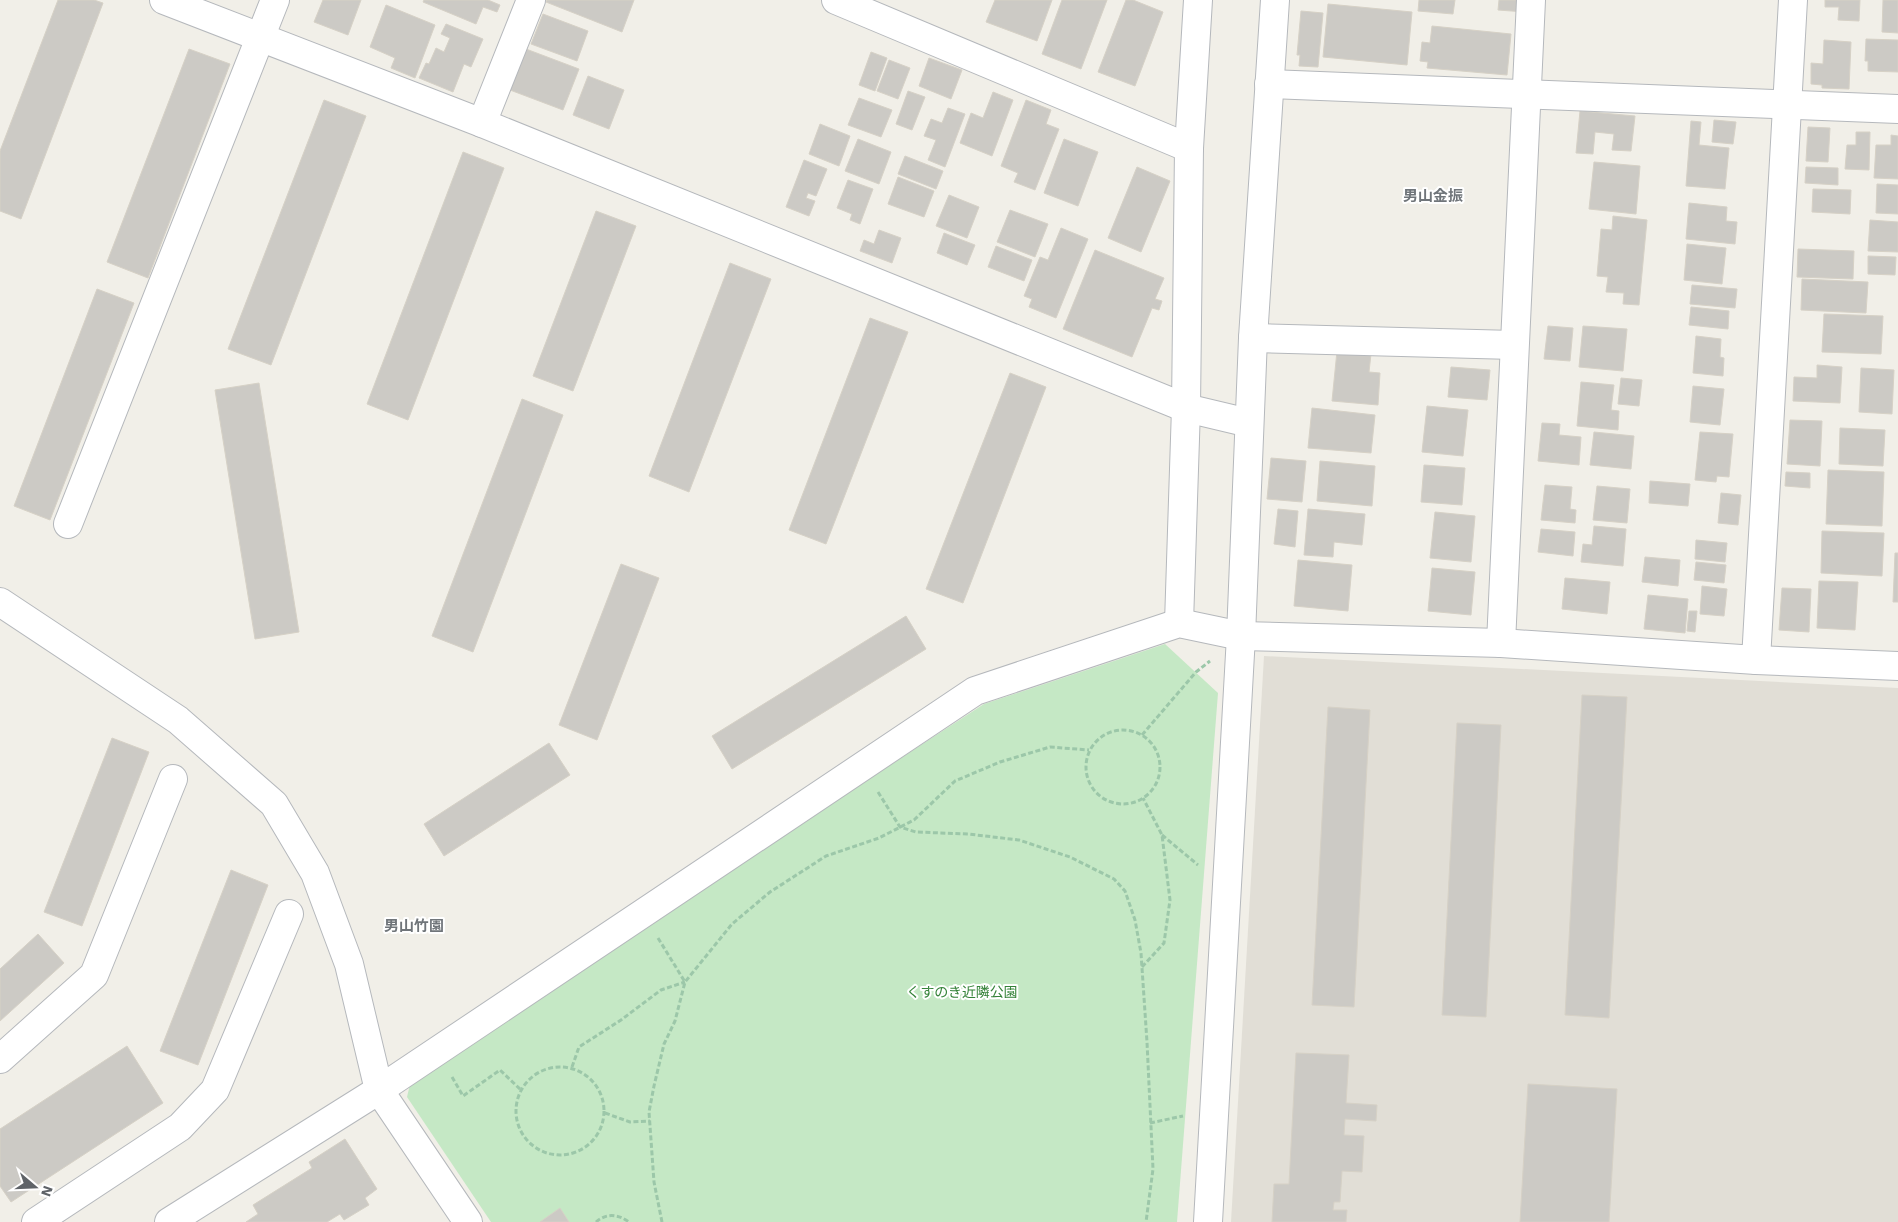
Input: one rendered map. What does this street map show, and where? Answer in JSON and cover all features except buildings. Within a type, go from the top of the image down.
[{"type":"street","points":[[164,0],[482,123],[1186,408],[1249,423]]},
{"type":"street","points":[[68,524],[275,0]]},
{"type":"street","points":[[482,123],[531,0]]},
{"type":"street","points":[[836,0],[1189,148]]},
{"type":"street","points":[[1179,623],[1186,408],[1189,148],[1198,0]]},
{"type":"street","points":[[1208,1222],[1241,636],[1253,338],[1268,84],[1275,0]]},
{"type":"street","points":[[1501,642],[1525,94],[1531,0]]},
{"type":"street","points":[[1756,660],[1793,0]]},
{"type":"street","points":[[1268,84],[1898,109]]},
{"type":"street","points":[[1253,338],[1514,345]]},
{"type":"street","points":[[0,602],[178,720],[274,804],[315,873],[349,964],[379,1090],[468,1222]]},
{"type":"street","points":[[169,1222],[379,1090],[975,691],[1179,623],[1241,636],[1501,642],[1756,660],[1898,666]]},
{"type":"street","points":[[0,1059],[94,975],[173,779]]},
{"type":"street","points":[[36,1222],[180,1127],[215,1090],[289,914]]},
{"type":"path","points":[[1142,736],[1196,672],[1241,636]]},
{"type":"path","points":[[1118,730],[1131,731],[1142,736],[1151,744],[1157,754],[1160,766],[1158,778],[1143,798],[1132,803],[1120,804],[1109,802],[1098,795],[1090,785],[1086,774],[1086,762],[1090,750],[1097,741],[1107,734],[1118,730]]},
{"type":"path","points":[[662,1222],[654,1182],[649,1112],[664,1044],[675,1021],[685,982],[732,924],[770,892],[826,856],[879,838],[914,820],[955,780],[1000,762],[1050,747],[1090,750]]},
{"type":"path","points":[[874,786],[900,827],[916,832],[968,834],[1019,840],[1070,857],[1114,879],[1125,891],[1135,920],[1142,968],[1153,1169],[1146,1222]]},
{"type":"path","points":[[1142,968],[1164,942],[1170,900],[1162,835],[1143,798]]},
{"type":"path","points":[[1162,835],[1200,868]]},
{"type":"path","points":[[656,935],[685,982]]},
{"type":"path","points":[[572,1068],[579,1047],[621,1020],[661,990],[685,982]]},
{"type":"path","points":[[558,1066],[572,1068],[586,1074],[597,1084],[603,1098],[605,1113],[602,1127],[594,1140],[584,1149],[570,1154],[549,1153],[530,1143],[521,1132],[516,1118],[517,1103],[521,1090],[530,1078],[543,1070],[558,1066]]},
{"type":"path","points":[[450,1072],[463,1096],[500,1070],[521,1090]]},
{"type":"path","points":[[605,1113],[630,1122],[650,1121]]},
{"type":"path","points":[[1150,1123],[1183,1116]]},
{"type":"path","points":[[596,1222],[606,1216],[614,1215],[629,1222]]},
{"type":"shaded area","points":[[1264,656],[1898,688],[1898,1222],[1231,1222]]},
{"type":"green space","name":"くすのき近隣公園","points":[[1165,644],[1218,693],[1177,1222],[491,1222],[407,1097],[412,1076],[984,704]]},
{"type":"district","name":"男山金振","points":[[1433,196]]},
{"type":"district","name":"男山竹園","points":[[414,926]]}]
